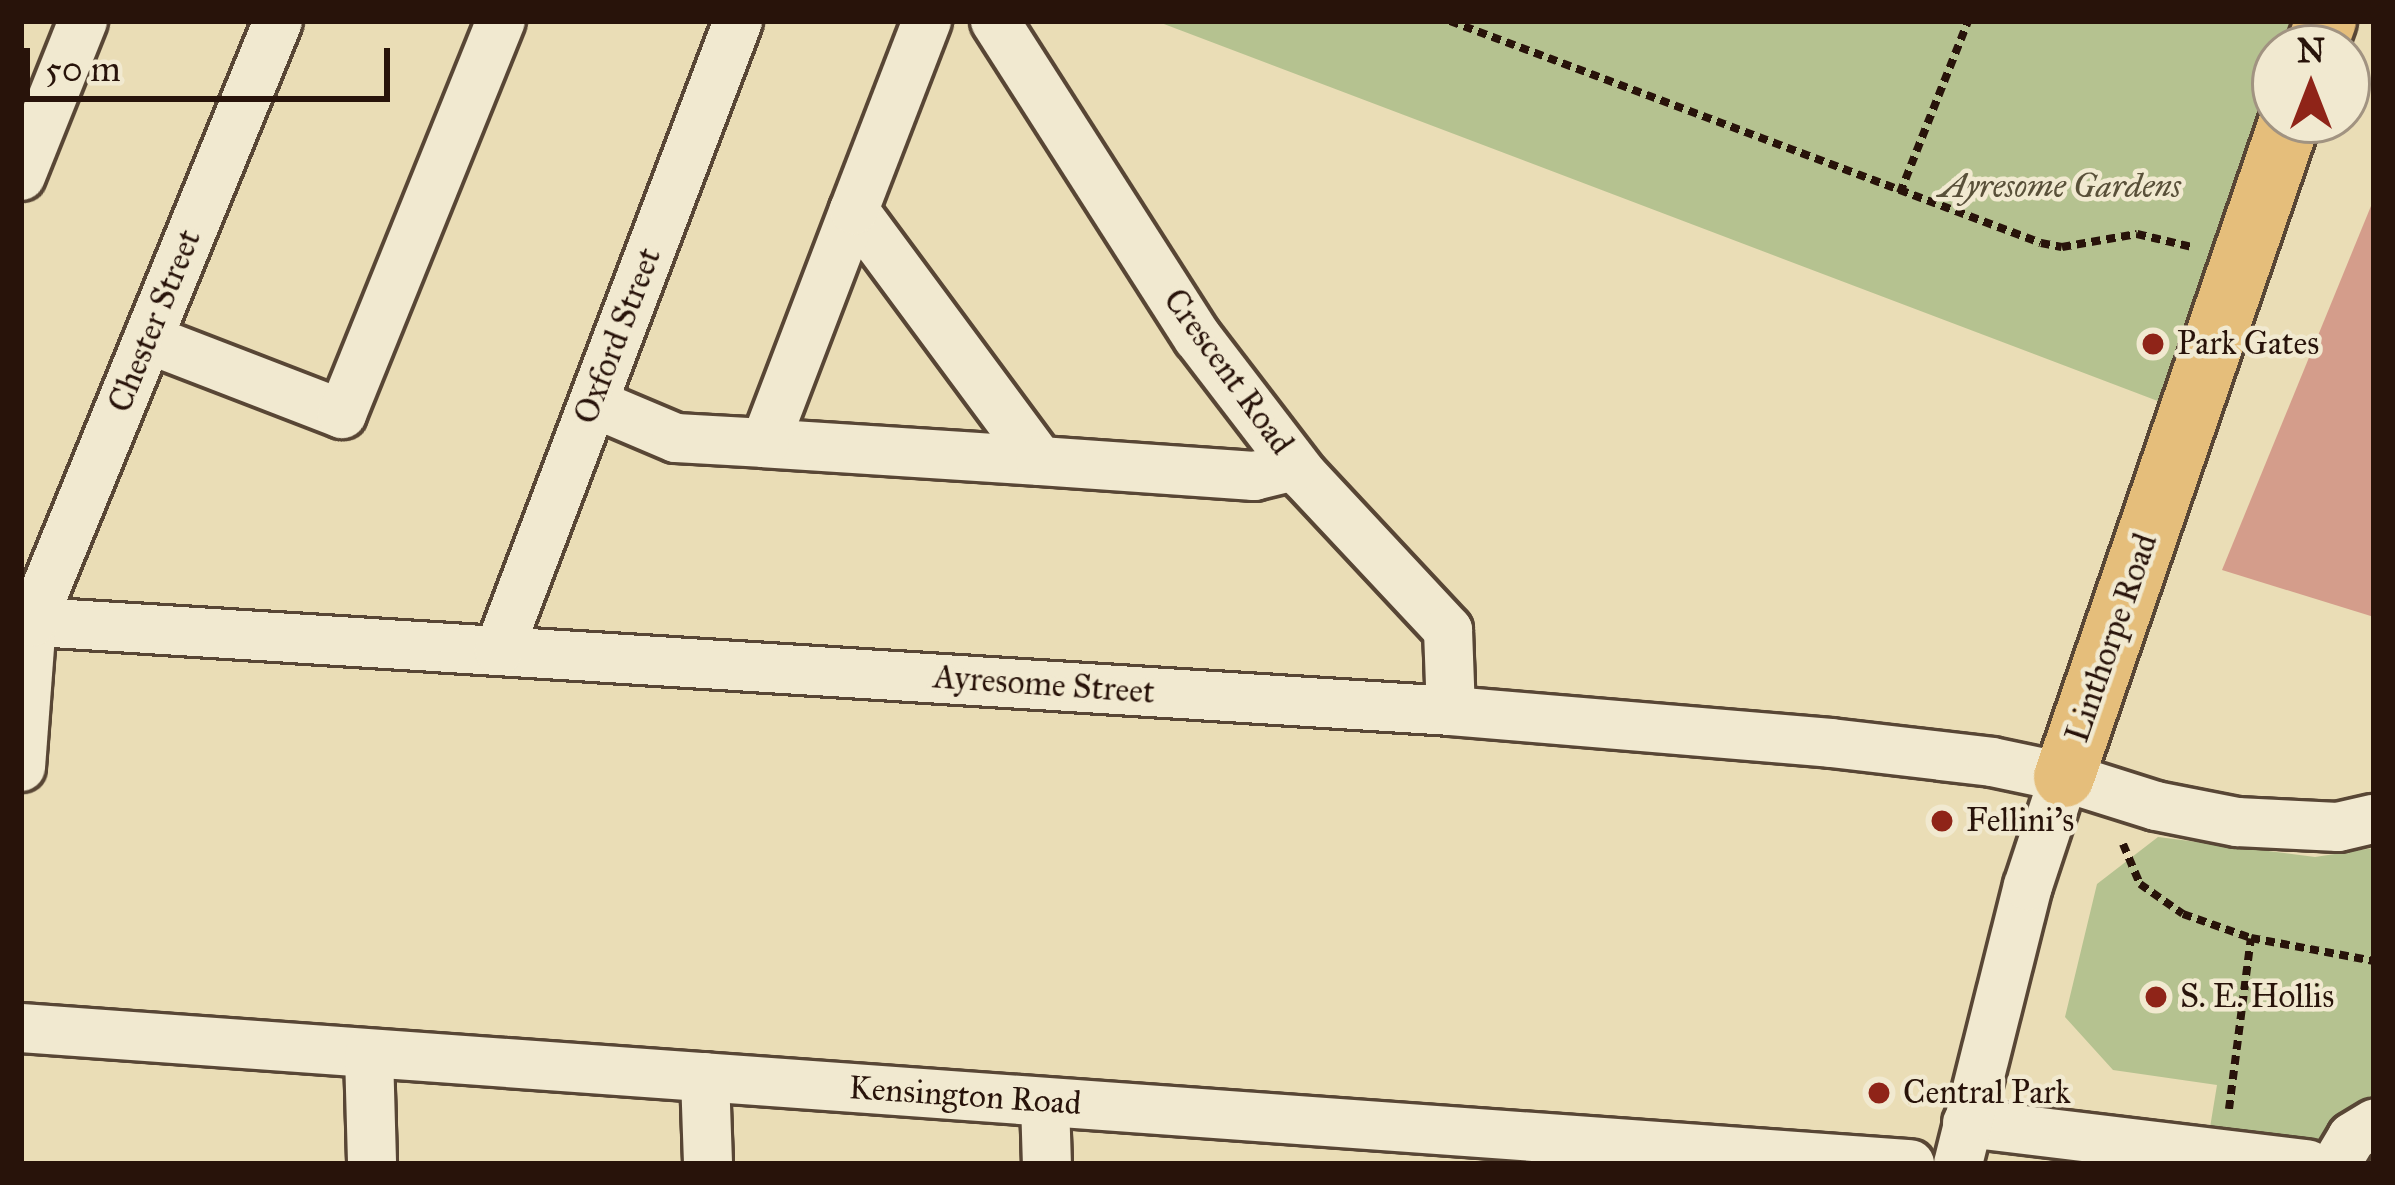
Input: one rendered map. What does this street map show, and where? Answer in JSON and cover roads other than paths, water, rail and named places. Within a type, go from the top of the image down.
[{"type":"main road","name":"Linthorpe Road","points":[[2064,777],[2281,144]]},
{"type":"street","points":[[21,176],[83,21]]},
{"type":"street","name":"Chester Street","points":[[21,767],[27,621],[278,21]]},
{"type":"street","points":[[148,339],[342,414],[501,21]]},
{"type":"street","name":"Oxford Street","points":[[499,650],[738,21]]},
{"type":"street","points":[[765,443],[927,21]]},
{"type":"street","name":"Crescent Road","points":[[995,21],[1198,338],[1295,466],[1448,630],[1451,711]]},
{"type":"street","points":[[854,210],[1040,461]]},
{"type":"street","points":[[592,404],[676,438],[1254,476],[1295,466]]},
{"type":"street","name":"Ayresome Street","points":[[27,621],[1451,711],[1831,743],[1992,762],[2237,822],[2338,827],[2374,819]]},
{"type":"street","name":"Linthorpe Road","points":[[1962,1144],[2028,886],[2064,777]]},
{"type":"street","name":"Kensington Road","points":[[21,1028],[1045,1102],[1377,1145],[1910,1164]]},
{"type":"street","points":[[369,1054],[372,1164]]},
{"type":"street","points":[[705,1078],[708,1164]]},
{"type":"street","points":[[1045,1102],[1047,1164]]},
{"type":"street","points":[[2336,1164],[2352,1137],[2374,1124]]},
{"type":"street","points":[[1962,1144],[2211,1152],[2308,1164]]},
{"type":"place","name":"Park Gates","points":[[2153,344]]},
{"type":"place","name":"Fellini's","points":[[1942,821]]},
{"type":"place","name":"S. E. Hollis","points":[[2156,997]]},
{"type":"place","name":"Central Park","points":[[1879,1093]]},
{"type":"park label","name":"Ayresome Gardens","points":[[2060,187]]}]
